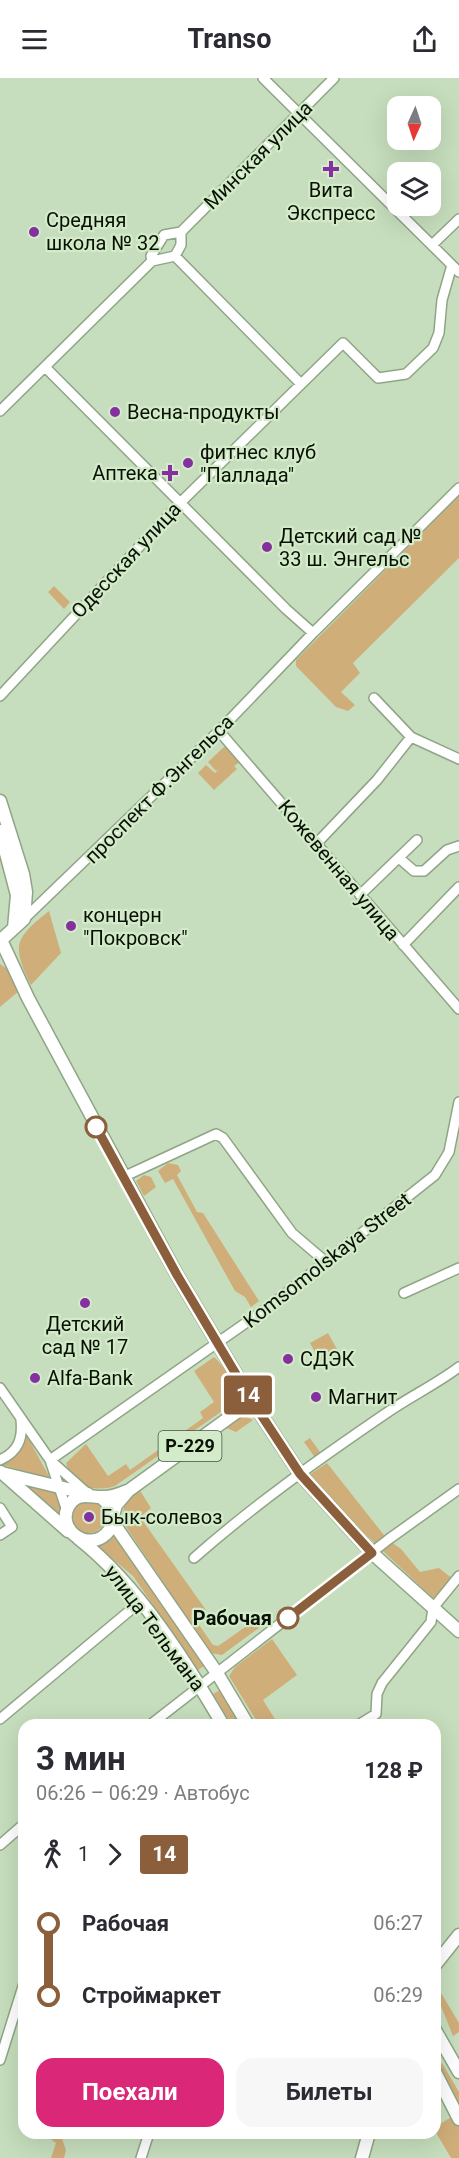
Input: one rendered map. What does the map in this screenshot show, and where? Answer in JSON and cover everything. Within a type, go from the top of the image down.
[{"type":"main road","points":[[0,801],[23,874],[26,892],[24,919]]},
{"type":"main road","points":[[0,831],[17,895],[14,928]]},
{"type":"main road","name":"проспект Ф.Энгельса","points":[[1,940],[24,919]]},
{"type":"main road","points":[[1,940],[28,998],[123,1177],[252,1401],[300,1474],[372,1553],[459,1630]]},
{"type":"main road","name":"Р-229","points":[[112,1519],[116,1505],[128,1491],[252,1401]]},
{"type":"main road","points":[[0,1470],[102,1498]]},
{"type":"main road","points":[[0,1470],[76,1536]]},
{"type":"main road","name":"Р-229","points":[[102,1498],[128,1491]]},
{"type":"main road","points":[[76,1536],[67,1526],[67,1511],[75,1499],[89,1494]]},
{"type":"main road","name":"улица Тельмана","points":[[102,1498],[109,1505],[112,1519],[217,1673],[244,1719]]},
{"type":"main road","name":"улица Тельмана","points":[[76,1536],[92,1541],[100,1539],[109,1530],[112,1519]]},
{"type":"main road","name":"улица Тельмана","points":[[76,1536],[95,1552],[140,1602],[200,1686],[220,1719]]},
{"type":"main road","points":[[441,1955],[459,1935]]},
{"type":"main road","points":[[441,2040],[459,2072]]},
{"type":"main road","points":[[441,2084],[459,2119]]},
{"type":"main road","points":[[362,2158],[367,2139]]},
{"type":"street","points":[[263,78],[459,272]]},
{"type":"street","name":"Минская улица","points":[[0,411],[152,261],[151,256],[164,235],[181,232],[334,78]]},
{"type":"street","points":[[432,245],[459,219]]},
{"type":"street","points":[[152,261],[175,256],[181,245],[181,232]]},
{"type":"street","points":[[175,256],[302,384]]},
{"type":"street","name":"Одесская улица","points":[[0,696],[180,503],[343,343],[378,378],[406,374],[433,348],[439,333],[442,300],[452,265]]},
{"type":"street","points":[[45,367],[313,633]]},
{"type":"street","name":"проспект Ф.Энгельса","points":[[24,919],[219,731],[313,633],[459,488]]},
{"type":"street","points":[[374,698],[411,737],[459,759]]},
{"type":"street","name":"Кожевенная улица","points":[[219,731],[459,1009]]},
{"type":"street","points":[[316,844],[376,780],[411,737]]},
{"type":"street","points":[[360,896],[417,840]]},
{"type":"street","points":[[399,858],[414,871],[424,871],[447,850],[459,846]]},
{"type":"street","points":[[403,945],[459,887]]},
{"type":"street","points":[[457,1119],[459,1102]]},
{"type":"street","name":"Komsomolskaya Street","points":[[51,1460],[218,1343],[326,1262],[435,1175],[449,1152],[457,1119]]},
{"type":"street","points":[[123,1177],[216,1134],[223,1138],[292,1233],[326,1262]]},
{"type":"street","points":[[449,1152],[459,1158]]},
{"type":"street","points":[[404,1293],[459,1268]]},
{"type":"street","points":[[194,1558],[243,1515],[387,1413],[438,1383],[459,1367]]},
{"type":"street","points":[[0,1388],[51,1460],[89,1494]]},
{"type":"street","points":[[0,1470],[18,1447],[22,1431],[21,1420]]},
{"type":"street","points":[[51,1460],[67,1511]]},
{"type":"street","points":[[158,1719],[372,1553],[459,1489]]},
{"type":"street","points":[[0,1508],[12,1527],[0,1535]]},
{"type":"street","points":[[367,1719],[375,1714],[376,1694],[382,1683],[431,1622],[433,1608],[459,1575]]},
{"type":"street","points":[[0,1719],[140,1602]]},
{"type":"street","points":[[0,1845],[18,1829]]},
{"type":"street","points":[[0,2060],[18,2002]]},
{"type":"street","points":[[141,2158],[147,2139]]},
{"type":"shaded area","points":[[459,496],[459,558],[353,663],[360,673],[341,692],[355,705],[348,711],[336,707],[296,666],[296,660]]},
{"type":"shaded area","points":[[54,586],[70,602],[64,609],[48,592]]},
{"type":"shaded area","points":[[226,745],[240,762],[234,766],[237,769],[214,790],[198,773],[206,765],[215,773],[219,769],[216,771],[208,762]]},
{"type":"shaded area","points":[[49,911],[61,953],[31,985],[21,960],[20,943],[29,928]]},
{"type":"shaded area","points":[[0,964],[9,970],[19,991],[0,1007]]},
{"type":"shaded area","points":[[168,1163],[178,1165],[181,1171],[177,1175],[197,1212],[203,1213],[259,1301],[251,1307],[245,1297],[235,1291],[173,1179],[165,1183],[158,1171]]},
{"type":"shaded area","points":[[144,1175],[151,1177],[156,1187],[144,1196],[136,1181]]},
{"type":"shaded area","points":[[328,1333],[338,1351],[320,1361],[310,1343]]},
{"type":"shaded area","points":[[214,1357],[224,1368],[231,1381],[232,1395],[225,1409],[115,1486],[91,1488],[84,1486],[73,1477],[66,1463],[86,1444],[108,1476],[126,1464],[130,1470],[203,1418],[200,1412],[214,1402],[194,1371]]},
{"type":"shaded area","points":[[243,1415],[253,1420],[236,1432],[222,1426]]},
{"type":"shaded area","points":[[27,1436],[51,1480],[0,1464],[18,1452]]},
{"type":"shaded area","points":[[310,1438],[322,1455],[316,1459],[304,1442]]},
{"type":"shaded area","points":[[327,1463],[387,1539],[401,1549],[420,1572],[439,1568],[453,1579],[433,1598],[337,1508],[309,1475]]},
{"type":"shaded area","points":[[19,1481],[55,1490],[63,1517],[62,1517]]},
{"type":"shaded area","points":[[139,1489],[151,1508],[140,1517],[206,1610],[198,1617],[197,1622],[213,1645],[218,1646],[262,1615],[267,1622],[222,1655],[210,1653],[124,1524],[123,1513],[126,1504]]},
{"type":"shaded area","points":[[89,1501],[100,1506],[105,1517],[100,1528],[89,1533],[78,1528],[73,1517],[78,1506]]},
{"type":"shaded area","points":[[113,1531],[204,1666],[198,1670],[133,1576],[95,1544]]},
{"type":"shaded area","points":[[272,1639],[297,1675],[263,1700],[275,1719],[255,1719],[229,1676],[235,1667]]},
{"type":"shaded area","points":[[220,1690],[237,1719],[228,1719],[213,1694]]},
{"type":"shaded area","points":[[441,1993],[459,2023],[459,2032],[453,2036],[441,2006]]},
{"type":"shaded area","points":[[441,2064],[459,2092],[459,2108],[441,2077]]},
{"type":"shaded area","points":[[453,2116],[459,2127],[459,2158],[451,2158],[440,2139],[441,2123]]},
{"type":"shaded area","points":[[51,2139],[62,2139],[66,2150],[64,2158],[51,2158],[56,2143]]},
{"type":"bus line","name":"14","points":[[96,1127],[177,1275],[252,1401],[300,1474],[318,1497],[372,1553],[288,1618]]},
{"type":"place","name":"Вита Экспресс","points":[[331,169]]},
{"type":"place","name":"Средняя школа № 32","points":[[34,232]]},
{"type":"place","name":"Весна-продукты","points":[[115,412]]},
{"type":"place","name":"фитнес клуб \"Паллада\"","points":[[188,463]]},
{"type":"place","name":"Аптека","points":[[170,473]]},
{"type":"place","name":"Детский сад № 33 ш. Энгельс","points":[[267,547]]},
{"type":"place","name":"концерн \"Покровск\"","points":[[71,926]]},
{"type":"place","name":"Детский сад № 17","points":[[85,1303]]},
{"type":"place","name":"СДЭК","points":[[288,1359]]},
{"type":"place","name":"Alfa-Bank","points":[[35,1378]]},
{"type":"place","name":"Магнит","points":[[316,1397]]},
{"type":"place","name":"Бык-солевоз","points":[[89,1517]]},
{"type":"place","name":"Рабочая","points":[[288,1618]]}]
